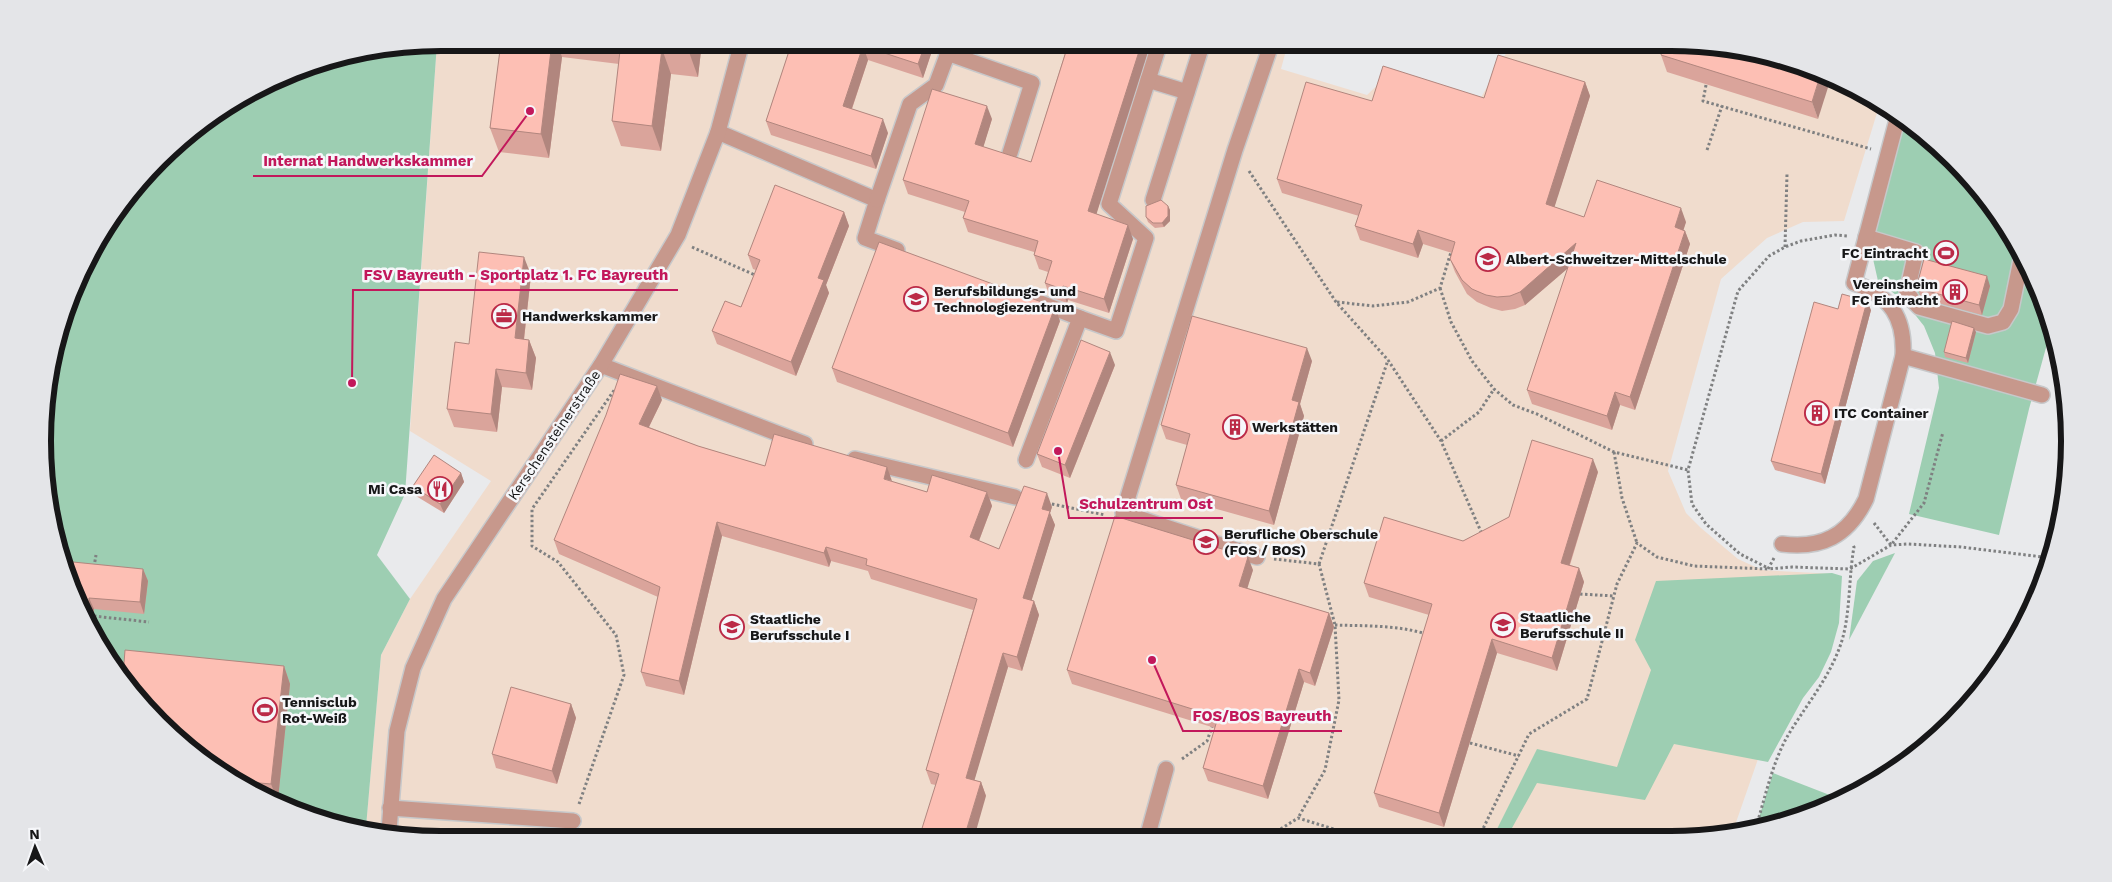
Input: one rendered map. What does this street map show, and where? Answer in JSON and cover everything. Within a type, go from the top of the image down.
[{"type":"street","name":"Kerschensteinerstraße","points":[[388,827],[397,731],[411,677],[444,599],[601,365],[645,294],[675,239],[718,132],[740,51]]},
{"type":"street","points":[[913,256],[865,238],[910,104],[936,85],[948,51]]},
{"type":"street","points":[[956,51],[1032,83],[1010,153]]},
{"type":"street","points":[[1022,296],[1116,330],[1146,238],[1109,204],[1157,51]]},
{"type":"street","points":[[1153,200],[1200,51]]},
{"type":"street","points":[[1257,557],[1123,513],[1235,150],[1269,51]]},
{"type":"street","points":[[1148,80],[1187,92]]},
{"type":"street","points":[[1782,544],[1811,544],[1838,534],[1848,527],[1866,499],[1903,356],[1903,336],[1897,315],[1883,298],[1865,287],[1854,283],[1896,123]]},
{"type":"street","points":[[718,132],[877,200]]},
{"type":"street","points":[[1866,237],[1916,252],[1907,292],[1912,301],[1919,307],[1988,326],[2003,322],[2011,309],[2020,266]]},
{"type":"street","points":[[1026,460],[1080,318]]},
{"type":"street","points":[[1903,356],[2042,396]]},
{"type":"street","points":[[601,365],[822,451]]},
{"type":"street","points":[[841,456],[1015,497]]},
{"type":"street","points":[[1149,831],[1166,769]]},
{"type":"street","points":[[390,808],[573,821]]},
{"type":"path","points":[[1706,84],[1703,101],[1879,151]]},
{"type":"path","points":[[1707,150],[1722,106]]},
{"type":"path","points":[[1235,150],[1336,302],[1388,360],[1441,441],[1483,537]]},
{"type":"path","points":[[1785,247],[1787,174]]},
{"type":"path","points":[[1614,452],[1622,498],[1637,543],[1657,557],[1694,566],[1768,569],[1740,554],[1706,524],[1692,504],[1688,470],[1738,291],[1769,256],[1785,247],[1801,241],[1835,235],[1866,237]]},
{"type":"path","points":[[675,239],[763,278]]},
{"type":"path","points":[[1451,252],[1440,288],[1450,322],[1472,361],[1494,389],[1513,405],[1538,414],[1614,452],[1688,470]]},
{"type":"path","points":[[1336,302],[1373,306],[1408,302],[1440,288]]},
{"type":"path","points":[[1277,831],[1298,818],[1325,770],[1339,700],[1335,625],[1319,564],[1388,360]]},
{"type":"path","points":[[573,821],[624,675],[616,635],[558,562],[532,546],[532,509],[625,374]]},
{"type":"path","points":[[1441,441],[1479,412],[1494,389]]},
{"type":"path","points":[[1758,820],[1786,740],[1806,705],[1827,676],[1840,648],[1846,617],[1850,569],[1891,545],[1924,503],[1943,432]]},
{"type":"path","points":[[1015,497],[1091,514]]},
{"type":"path","points":[[1861,508],[1891,545]]},
{"type":"path","points":[[1482,831],[1529,734],[1586,698],[1617,584],[1637,543]]},
{"type":"path","points":[[1891,545],[1952,546],[2043,557]]},
{"type":"path","points":[[93,575],[96,555]]},
{"type":"path","points":[[1257,557],[1319,564]]},
{"type":"path","points":[[1580,594],[1614,596]]},
{"type":"path","points":[[93,616],[149,622]]},
{"type":"path","points":[[1335,625],[1371,626],[1416,631],[1433,637]]},
{"type":"path","points":[[1182,759],[1207,741],[1216,716]]},
{"type":"path","points":[[1470,743],[1518,756]]},
{"type":"path","points":[[1298,818],[1340,831]]},
{"type":"shaded area","points":[[436,51],[1286,51],[1281,69],[1367,95],[1389,74],[1479,101],[1507,51],[1696,52],[1747,59],[1796,72],[1843,91],[1878,110],[1844,221],[1803,222],[1767,238],[1721,279],[1668,471],[1686,513],[1738,559],[1762,570],[1835,574],[1835,596],[1766,736],[1735,825],[1671,831],[441,831],[416,830],[366,823],[381,655],[410,599],[491,481],[410,431]]},
{"type":"green space","points":[[436,51],[405,494],[377,555],[410,599],[381,655],[366,823],[316,810],[292,801],[246,779],[224,765],[184,734],[148,698],[117,658],[91,613],[72,566],[59,517],[52,466],[52,416],[59,365],[65,340],[72,316],[91,269],[117,224],[165,165],[224,117],[246,103],[292,81],[316,72],[365,59]]},
{"type":"green space","name":"FC Eintracht","points":[[1896,123],[1947,165],[1964,184],[1995,224],[2021,269],[2040,316],[2048,342],[2029,409],[1999,535],[1909,514],[1939,388],[1935,353],[1924,326],[1905,302],[1878,281],[1869,241]]},
{"type":"green space","points":[[1895,553],[1849,640],[1857,581],[1873,561]]},
{"type":"green space","points":[[1832,573],[1842,576],[1839,623],[1831,652],[1819,677],[1803,698],[1768,762],[1674,744],[1645,800],[1537,783],[1510,831],[1496,831],[1537,749],[1617,767],[1651,670],[1635,640],[1656,581]]},
{"type":"green space","points":[[1773,773],[1832,796],[1796,810],[1758,820]]},
{"type":"building","points":[[500,51],[551,51],[541,134],[490,128]]},
{"type":"building","points":[[620,51],[662,51],[652,126],[612,121]]},
{"type":"building","points":[[789,51],[861,51],[843,106],[883,119],[871,156],[766,121]]},
{"type":"building","points":[[878,51],[923,51],[918,64]]},
{"type":"building","points":[[1066,51],[1139,51],[1088,211],[1128,225],[1104,299],[1063,286],[1062,289],[1045,283],[1052,261],[1034,255],[1038,241],[963,218],[969,201],[903,180],[932,89],[987,106],[975,144],[1031,162]]},
{"type":"building","points":[[1662,51],[1696,52],[1747,59],[1796,72],[1819,81],[1812,102],[1661,55]]},
{"type":"building","points":[[1498,55],[1585,82],[1546,204],[1584,217],[1597,180],[1681,208],[1675,227],[1685,231],[1630,397],[1615,392],[1607,416],[1527,390],[1576,243],[1520,292],[1510,296],[1497,297],[1486,295],[1472,289],[1462,280],[1450,259],[1455,242],[1418,230],[1413,244],[1355,226],[1362,205],[1277,179],[1306,82],[1372,101],[1383,66],[1484,98]]},
{"type":"building","points":[[775,185],[844,212],[818,278],[824,280],[791,362],[712,331],[725,301],[741,307],[760,260],[748,255]]},
{"type":"building","points":[[1161,200],[1168,206],[1168,216],[1162,223],[1153,223],[1146,217],[1146,206]]},
{"type":"building","points":[[879,242],[1055,307],[1008,433],[832,368]]},
{"type":"building","name":"Handwerkskammer","points":[[479,252],[524,257],[515,338],[529,340],[526,373],[496,369],[491,414],[447,409],[455,342],[469,344]]},
{"type":"building","name":"Vereinsheim FC Eintracht","points":[[1924,259],[1987,276],[1979,305],[1920,289],[1917,285]]},
{"type":"building","name":"ITC Container","points":[[1842,294],[1867,301],[1821,474],[1771,461],[1814,302],[1838,309]]},
{"type":"building","name":"Werkstätten","points":[[1192,316],[1307,348],[1292,400],[1299,402],[1269,511],[1176,485],[1190,434],[1161,425]]},
{"type":"building","points":[[1952,321],[1974,328],[1966,358],[1944,352]]},
{"type":"building","points":[[1081,340],[1110,352],[1065,465],[1037,454]]},
{"type":"building","points":[[620,374],[657,386],[639,424],[698,446],[765,466],[774,434],[887,467],[884,479],[927,492],[932,475],[987,492],[970,537],[999,549],[1024,486],[1047,493],[1042,509],[1050,511],[1023,598],[1034,601],[1017,657],[1003,653],[966,778],[981,782],[966,831],[921,831],[939,774],[926,770],[977,599],[866,565],[867,559],[826,547],[824,553],[717,522],[679,681],[641,672],[660,587],[554,540],[606,415]]},
{"type":"building","points":[[1532,440],[1593,459],[1561,563],[1579,568],[1552,658],[1492,639],[1439,813],[1374,793],[1432,604],[1364,583],[1384,517],[1463,541],[1509,517]]},
{"type":"building","name":"Mi Casa","points":[[434,455],[461,473],[440,504],[413,486]]},
{"type":"building","points":[[1115,516],[1248,557],[1239,586],[1329,613],[1310,673],[1299,669],[1263,786],[1203,768],[1218,717],[1067,670]]},
{"type":"building","points":[[71,562],[143,569],[140,602],[89,598],[88,607]]},
{"type":"building","points":[[125,650],[284,666],[271,784],[252,782],[204,750],[165,717],[124,667]]},
{"type":"building","points":[[511,687],[571,704],[552,771],[492,754]]},
{"type":"place","name":"Internat Handwerkskammer","points":[[530,111]]},
{"type":"place","name":"FC Eintracht","points":[[1946,253]]},
{"type":"place","name":"Albert-Schweitzer-Mittelschule","points":[[1488,259]]},
{"type":"place","name":"Vereinsheim FC Eintracht","points":[[1955,292]]},
{"type":"place","name":"Berufsbildungs- und Technologiezentrum","points":[[916,299]]},
{"type":"place","name":"Handwerkskammer","points":[[504,316]]},
{"type":"place","name":"FSV Bayreuth - Sportplatz 1. FC Bayreuth","points":[[352,383]]},
{"type":"place","name":"ITC Container","points":[[1817,413]]},
{"type":"place","name":"Werkstätten","points":[[1235,427]]},
{"type":"place","name":"Schulzentrum Ost","points":[[1058,451]]},
{"type":"place","name":"Mi Casa","points":[[440,489]]},
{"type":"place","name":"Berufliche Oberschule (FOS / BOS)","points":[[1206,542]]},
{"type":"place","name":"Staatliche Berufsschule II","points":[[1503,625]]},
{"type":"place","name":"Staatliche Berufsschule I","points":[[732,627]]},
{"type":"place","name":"FOS/BOS Bayreuth","points":[[1152,660]]},
{"type":"place","name":"Tennisclub Rot-Weiß","points":[[265,710]]}]
